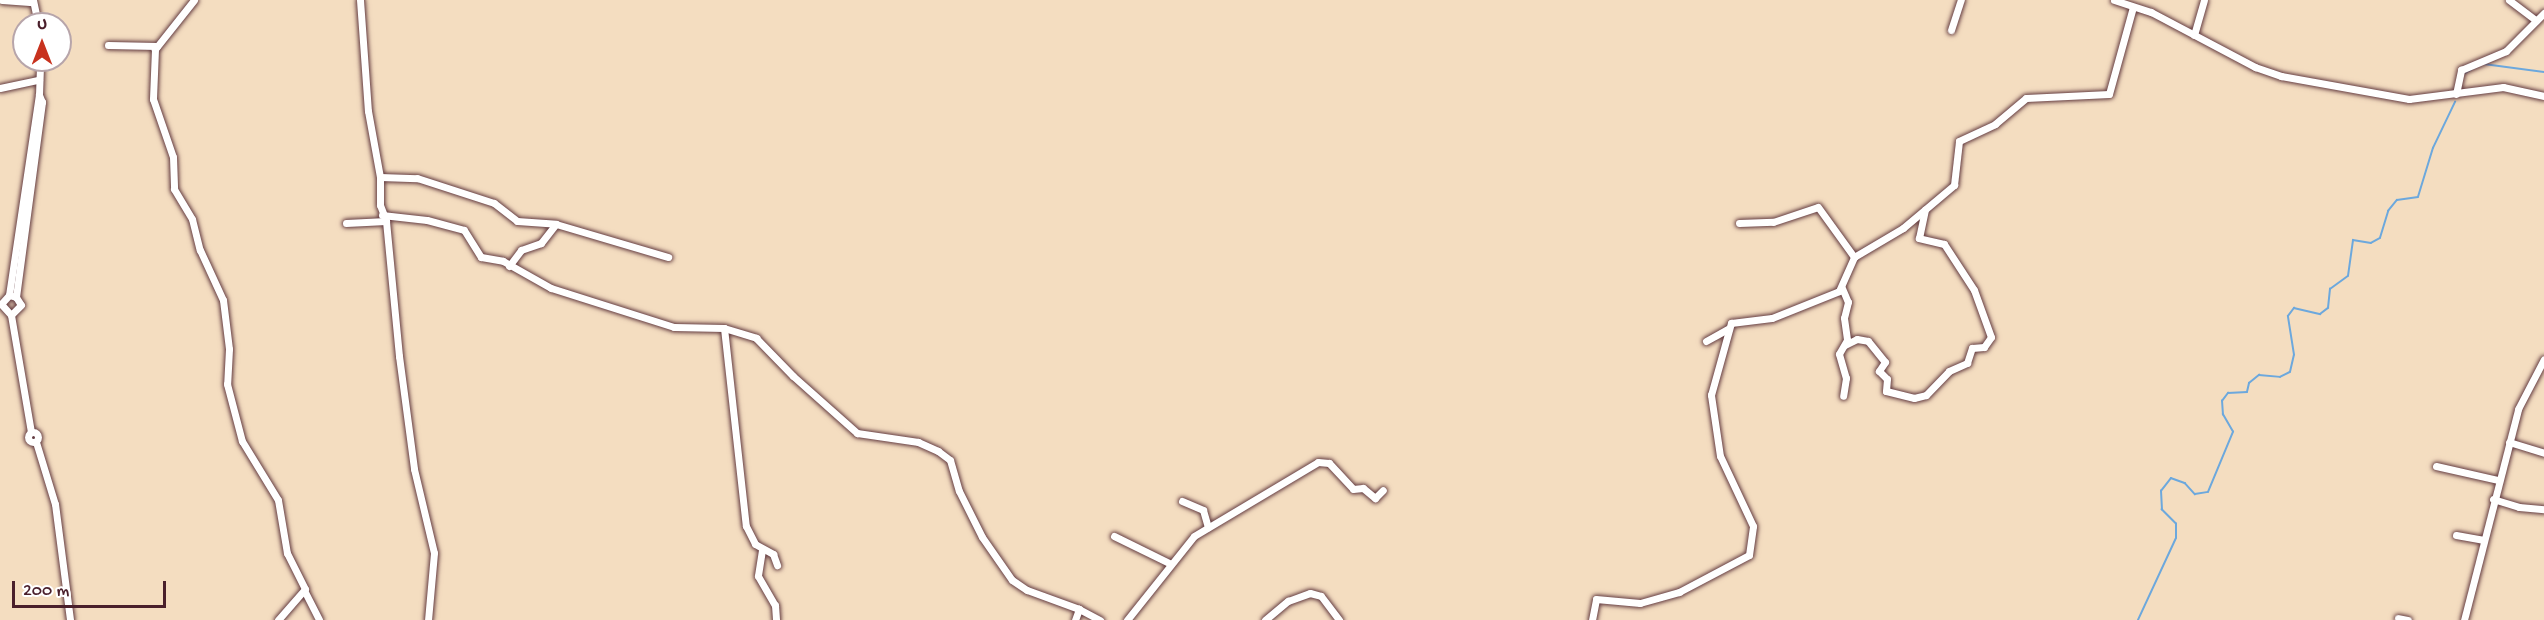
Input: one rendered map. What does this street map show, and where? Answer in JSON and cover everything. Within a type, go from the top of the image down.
[{"type":"street","points":[[2,0],[33,1]]},
{"type":"street","points":[[194,0],[157,46],[153,69],[156,113],[172,157],[174,189],[192,219],[200,249],[223,300],[229,349],[228,392],[242,441],[278,500],[287,553],[319,620]]},
{"type":"street","points":[[360,0],[367,104],[380,177],[413,460],[434,553],[428,620]]},
{"type":"street","points":[[1951,30],[1961,0]]},
{"type":"street","points":[[2114,0],[2280,76],[2409,99],[2460,88],[2511,87],[2544,96]]},
{"type":"street","points":[[2194,35],[2204,0]]},
{"type":"street","points":[[2509,0],[2536,20]]},
{"type":"street","points":[[1843,396],[1846,378],[1839,354],[1845,345],[1847,329],[1844,318],[1848,302],[1842,288],[1854,257],[1888,238],[1925,210],[1955,183],[1956,148],[1963,138],[1995,124],[2026,98],[2111,92],[2133,7]]},
{"type":"street","points":[[2460,88],[2468,64],[2506,51],[2544,13]]},
{"type":"street","points":[[108,45],[157,46]]},
{"type":"street","points":[[11,315],[19,310],[12,296],[39,95],[39,72]]},
{"type":"street","points":[[0,88],[39,80]]},
{"type":"street","points":[[380,177],[417,177],[494,203],[518,221],[556,224],[668,257]]},
{"type":"street","points":[[1739,223],[1773,222],[1818,207],[1854,257]]},
{"type":"street","points":[[1845,345],[1860,338],[1868,341],[1885,362],[1879,371],[1887,379],[1886,391],[1914,398],[1926,395],[1949,371],[1966,363],[1972,348],[1984,347],[1991,337],[1974,290],[1944,244],[1919,238],[1925,210]]},
{"type":"street","points":[[346,224],[384,218],[427,220],[464,230],[481,257],[509,266],[551,288],[664,324],[724,328],[762,342],[792,376],[857,433],[918,442],[939,451],[950,460],[959,491],[983,539],[1012,580],[1027,590],[1079,609],[1100,620]]},
{"type":"street","points":[[509,266],[521,249],[541,243],[556,224]]},
{"type":"street","points":[[1592,620],[1596,599],[1640,603],[1679,592],[1749,555],[1753,526],[1720,456],[1711,395],[1729,328],[1733,321],[1772,318],[1842,288]]},
{"type":"street","points":[[12,296],[0,304],[11,315],[31,432],[38,435],[36,442],[55,504],[70,620]]},
{"type":"street","points":[[724,328],[746,526],[762,549],[773,554],[777,565]]},
{"type":"street","points":[[1706,341],[1729,328]]},
{"type":"street","points":[[2464,620],[2493,499],[2522,400],[2544,359]]},
{"type":"street","points":[[2510,442],[2544,453]]},
{"type":"street","points":[[1127,620],[1187,542],[1208,527],[1318,462],[1329,463],[1353,489],[1363,488],[1375,498],[1383,490]]},
{"type":"street","points":[[2436,466],[2499,480]]},
{"type":"street","points":[[2493,499],[2519,507],[2544,509]]},
{"type":"street","points":[[1182,501],[1203,510],[1208,527]]},
{"type":"street","points":[[2456,535],[2483,540]]},
{"type":"street","points":[[1114,536],[1169,563]]},
{"type":"street","points":[[762,549],[758,576],[775,605],[776,620]]},
{"type":"street","points":[[278,620],[305,592]]},
{"type":"street","points":[[1265,620],[1288,601],[1310,593],[1321,596],[1339,620]]},
{"type":"street","points":[[1075,620],[1079,609]]},
{"type":"street","points":[[2398,618],[2408,620]]},
{"type":"waterway","points":[[2484,64],[2544,72]]},
{"type":"waterway","points":[[2462,75],[2474,68]]},
{"type":"waterway","points":[[2138,620],[2176,538],[2176,524],[2162,510],[2161,491],[2171,478],[2185,483],[2195,494],[2208,492],[2233,432],[2223,415],[2222,401],[2228,393],[2247,392],[2249,383],[2259,375],[2280,377],[2290,372],[2294,355],[2288,316],[2294,308],[2320,314],[2328,308],[2330,289],[2348,276],[2353,240],[2371,243],[2380,238],[2388,211],[2397,200],[2418,197],[2433,148],[2455,102]]}]
